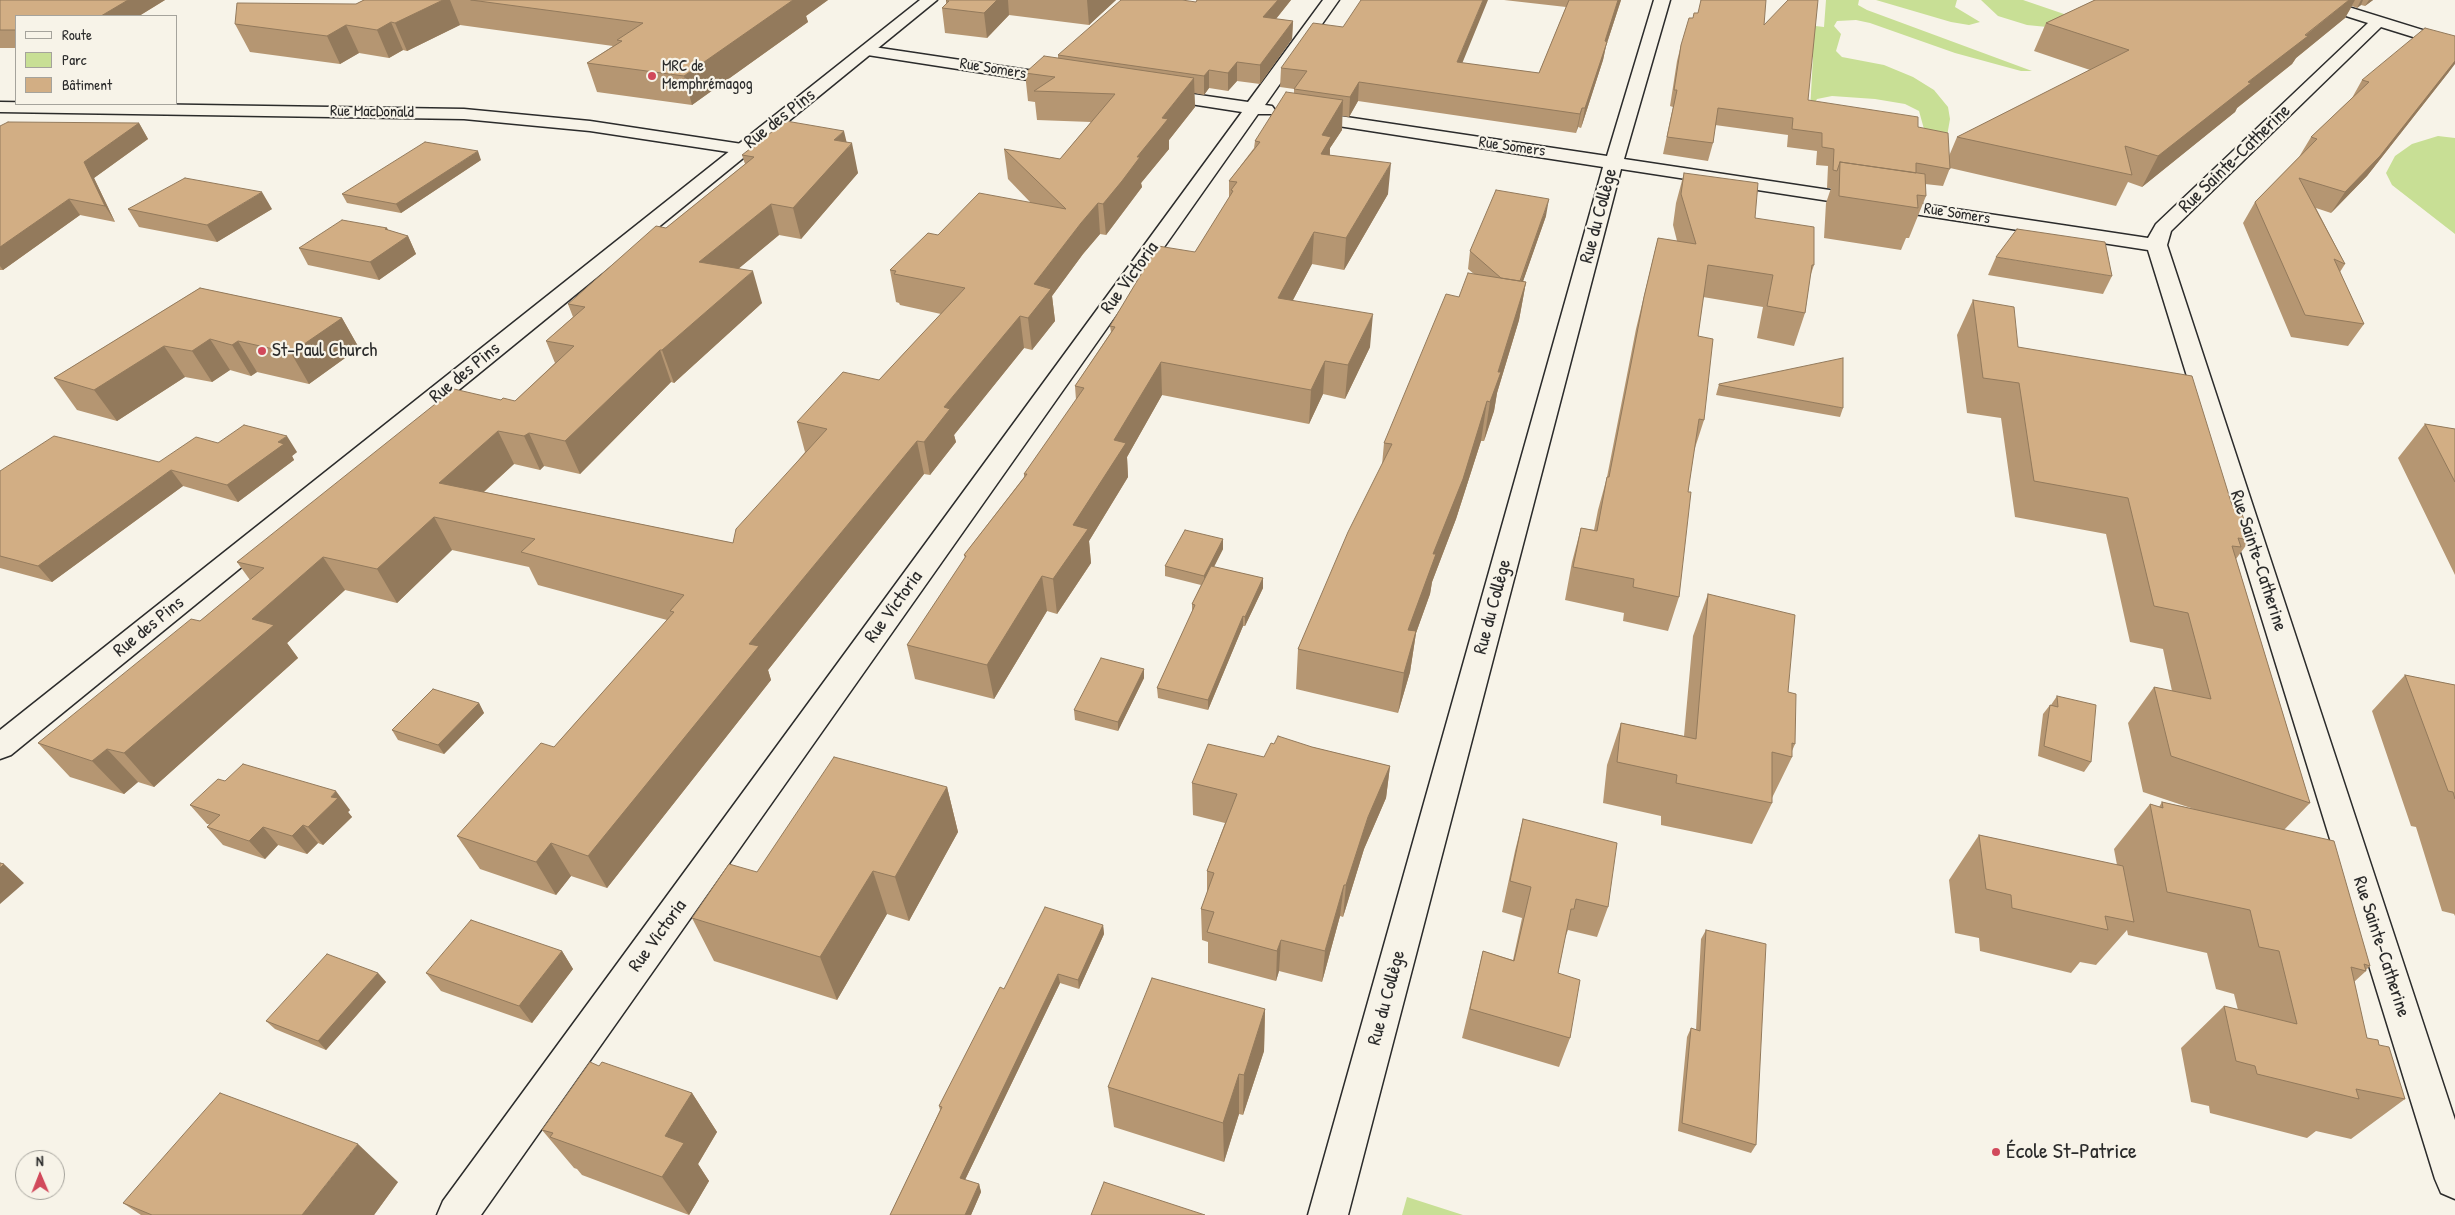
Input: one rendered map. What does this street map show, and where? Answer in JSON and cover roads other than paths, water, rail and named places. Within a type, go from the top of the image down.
[{"type":"street","name":"Rue des Pins","points":[[0,747],[929,0]]},
{"type":"street","name":"Rue Victoria","points":[[457,1215],[1331,0]]},
{"type":"street","name":"Rue du Collège","points":[[1328,1215],[1614,162],[1662,0]]},
{"type":"street","points":[[2310,0],[2455,45]]},
{"type":"street","name":"Rue Sainte-Catherine","points":[[2379,21],[2163,228],[2159,235],[2158,245],[2455,1179]]},
{"type":"street","name":"Rue Somers","points":[[867,50],[1074,82]]},
{"type":"street","name":"Rue Somers","points":[[1143,92],[2158,245]]},
{"type":"street","name":"Rue MacDonald","points":[[0,107],[464,114],[590,126],[742,149]]},
{"type":"street","points":[[23,123],[46,108]]},
{"type":"place","name":"MRC de Memphrémagog","points":[[652,76]]},
{"type":"place","name":"St-Paul Church","points":[[262,351]]},
{"type":"place","name":"École St-Patrice","points":[[1996,1152]]}]
